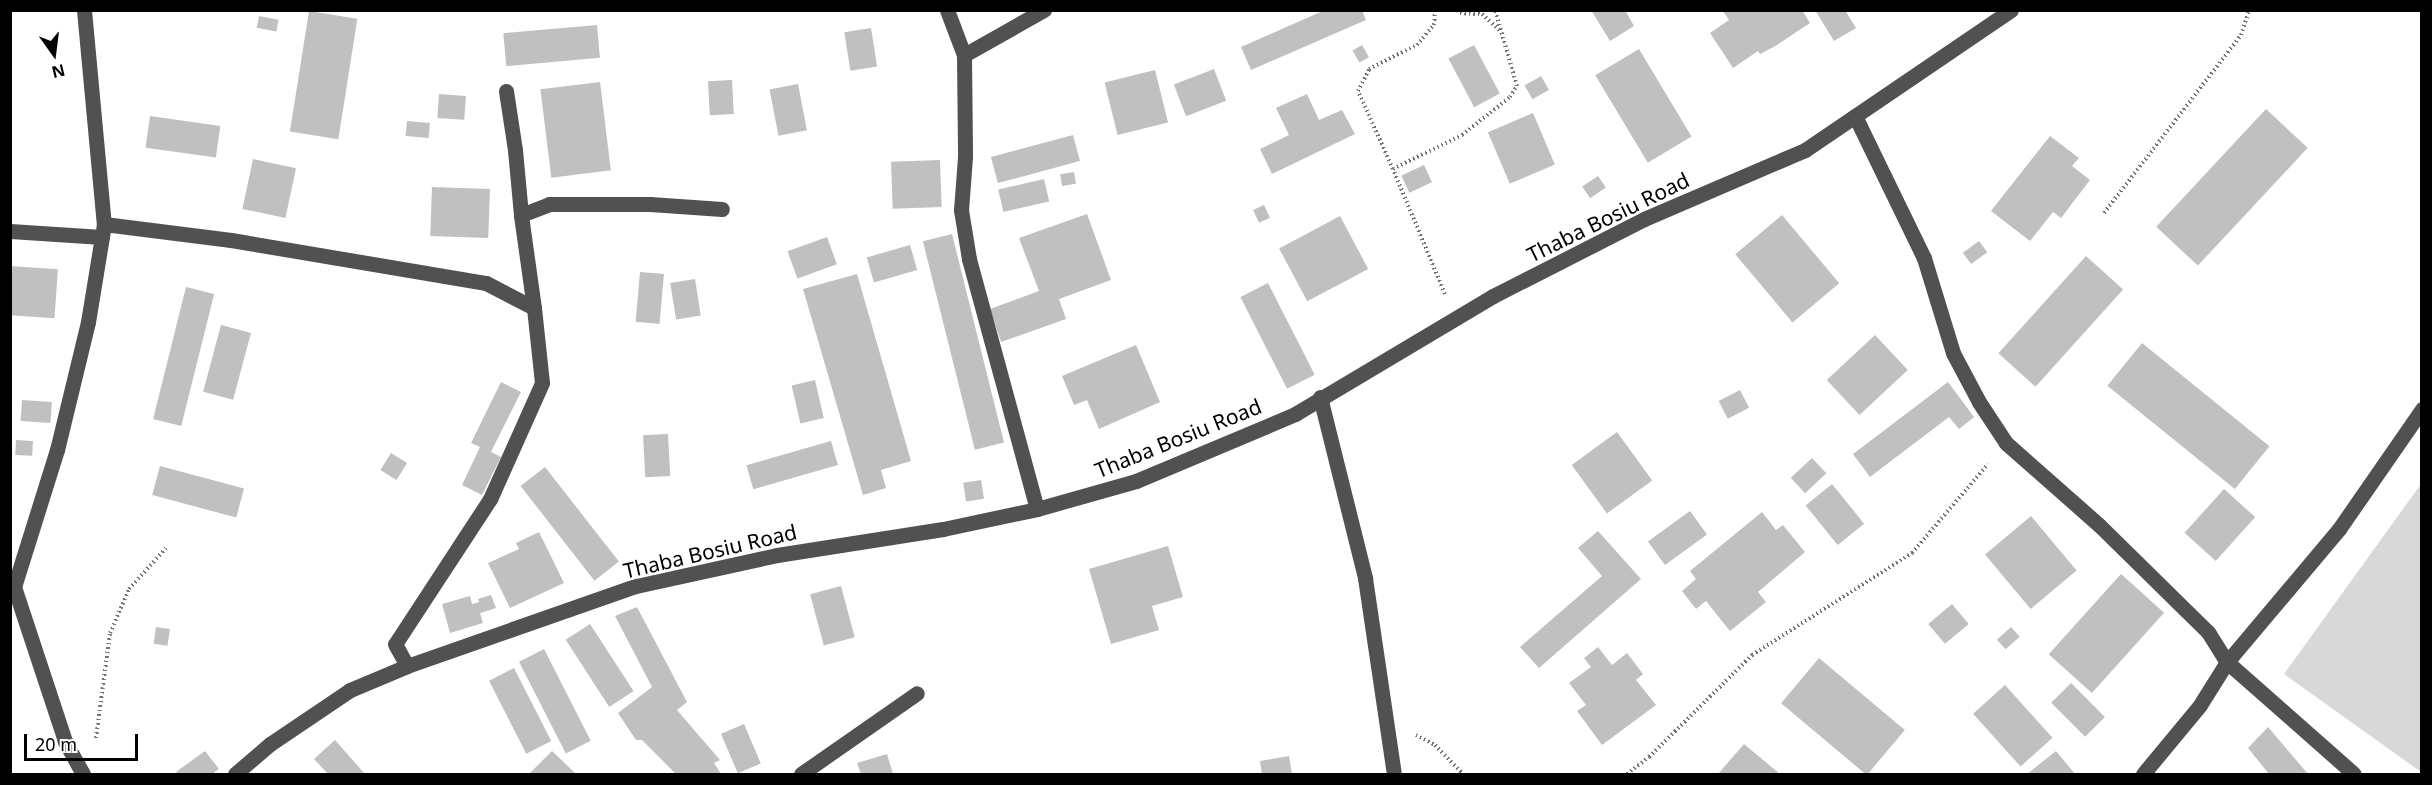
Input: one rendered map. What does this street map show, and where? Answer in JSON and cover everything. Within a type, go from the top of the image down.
[{"type":"street","points":[[83,774],[65,741],[14,587],[57,450],[88,322],[103,231],[84,10]]},
{"type":"street","points":[[947,10],[964,55],[963,220],[977,294],[1037,509]]},
{"type":"street","points":[[964,55],[1044,10]]},
{"type":"street","name":"Thaba Bosiu Road","points":[[235,774],[270,744],[342,695],[407,666],[636,586],[777,555],[943,529],[1037,509],[1136,481],[1295,414],[1320,397],[1493,296],[1644,219],[1805,150],[1991,16],[2011,10]]},
{"type":"street","points":[[407,666],[395,644],[490,499],[542,383],[521,215],[516,150],[506,91]]},
{"type":"street","points":[[1855,116],[1924,258],[1953,353],[1979,402],[2006,443],[2099,525],[2201,625],[2226,662],[2354,774]]},
{"type":"street","points":[[521,215],[549,204],[650,204],[722,209]]},
{"type":"street","points":[[10,231],[103,231],[231,240],[486,283],[534,309]]},
{"type":"street","points":[[1320,397],[1365,578],[1384,719],[1394,774]]},
{"type":"street","points":[[2143,774],[2200,705],[2226,662],[2339,529],[2421,409]]},
{"type":"street","points":[[801,774],[917,693]]},
{"type":"path","points":[[1435,10],[1434,25],[1417,45],[1397,58],[1369,69],[1358,91],[1456,319]]},
{"type":"path","points":[[1457,10],[1460,13],[1482,14],[1500,32]]},
{"type":"path","points":[[1393,168],[1462,135],[1510,97],[1517,86],[1495,10]]},
{"type":"path","points":[[2104,213],[2241,35],[2249,10]]},
{"type":"path","points":[[1627,774],[1649,757],[1752,656],[1912,553],[2006,443]]},
{"type":"path","points":[[95,744],[110,633],[129,589],[166,548]]},
{"type":"path","points":[[1384,719],[1435,745],[1463,774]]},
{"type":"shaded area","points":[[2421,484],[2421,772],[2284,674]]},
{"type":"building","points":[[1325,10],[1362,10],[1366,20],[1251,70],[1241,47]]},
{"type":"building","points":[[1591,10],[1625,10],[1634,26],[1610,41]]},
{"type":"building","points":[[1722,10],[1802,10],[1810,23],[1777,45],[1760,54],[1758,51],[1733,68],[1710,33],[1729,20]]},
{"type":"building","points":[[1815,10],[1845,10],[1856,28],[1834,41]]},
{"type":"building","points":[[309,11],[357,19],[338,139],[290,131]]},
{"type":"building","points":[[259,16],[279,20],[276,32],[257,28]]},
{"type":"building","points":[[597,25],[600,58],[506,66],[503,33]]},
{"type":"building","points":[[871,28],[877,67],[850,71],[844,32]]},
{"type":"building","points":[[1362,45],[1369,57],[1359,63],[1352,50]]},
{"type":"building","points":[[1474,45],[1500,94],[1474,107],[1448,59]]},
{"type":"building","points":[[1639,49],[1692,136],[1648,163],[1595,75]]},
{"type":"building","points":[[1214,69],[1226,101],[1186,116],[1174,84]]},
{"type":"building","points":[[1155,70],[1168,122],[1118,135],[1105,83]]},
{"type":"building","points":[[1541,76],[1549,90],[1533,99],[1525,86]]},
{"type":"building","points":[[732,80],[734,114],[710,115],[708,81]]},
{"type":"building","points":[[600,82],[611,170],[551,178],[540,89]]},
{"type":"building","points":[[798,84],[807,130],[779,136],[770,90]]},
{"type":"building","points":[[439,94],[466,96],[464,120],[437,118]]},
{"type":"building","points":[[1307,94],[1319,120],[1342,110],[1355,134],[1272,174],[1260,149],[1289,135],[1276,108]]},
{"type":"building","points":[[2266,109],[2308,148],[2198,266],[2156,227]]},
{"type":"building","points":[[1533,113],[1555,165],[1510,184],[1488,132]]},
{"type":"building","points":[[150,116],[220,126],[216,158],[146,148]]},
{"type":"building","points":[[407,121],[430,123],[429,138],[406,136]]},
{"type":"building","points":[[1073,135],[1080,161],[998,183],[991,157]]},
{"type":"building","points":[[2050,136],[2079,158],[2072,166],[2090,180],[2061,218],[2053,212],[2030,241],[1991,211]]},
{"type":"building","points":[[253,159],[296,168],[285,218],[242,209]]},
{"type":"building","points":[[940,160],[942,207],[893,209],[891,162]]},
{"type":"building","points":[[1424,165],[1432,182],[1409,193],[1401,176]]},
{"type":"building","points":[[1074,172],[1076,184],[1062,186],[1060,174]]},
{"type":"building","points":[[1598,176],[1606,188],[1590,198],[1582,187]]},
{"type":"building","points":[[1044,179],[1049,201],[1003,212],[998,190]]},
{"type":"building","points":[[432,187],[490,189],[488,238],[430,236]]},
{"type":"building","points":[[1264,205],[1270,218],[1259,223],[1253,210]]},
{"type":"building","points":[[1087,214],[1111,280],[1059,299],[1066,319],[1001,342],[990,309],[1039,291],[1019,238]]},
{"type":"building","points":[[1782,215],[1839,283],[1792,322],[1735,254]]},
{"type":"building","points":[[1340,216],[1368,269],[1307,301],[1279,248]]},
{"type":"building","points":[[952,234],[1004,443],[975,450],[923,241]]},
{"type":"building","points":[[827,237],[837,264],[797,279],[788,251]]},
{"type":"building","points":[[1979,241],[1987,252],[1971,264],[1963,253]]},
{"type":"building","points":[[910,245],[917,270],[874,282],[867,257]]},
{"type":"building","points":[[2086,256],[2123,289],[2036,387],[1998,353]]},
{"type":"building","points":[[10,266],[58,269],[54,318],[10,315]]},
{"type":"building","points":[[640,272],[664,274],[660,324],[636,322]]},
{"type":"building","points":[[857,274],[911,461],[881,470],[886,488],[863,495],[803,289]]},
{"type":"building","points":[[695,279],[701,316],[676,319],[670,283]]},
{"type":"building","points":[[1268,283],[1315,375],[1287,389],[1240,297]]},
{"type":"building","points":[[186,287],[214,294],[181,426],[153,419]]},
{"type":"building","points":[[221,325],[251,333],[233,400],[203,392]]},
{"type":"building","points":[[1875,335],[1908,370],[1859,415],[1827,380]]},
{"type":"building","points":[[2142,343],[2269,446],[2235,489],[2107,386]]},
{"type":"building","points":[[1136,345],[1160,402],[1099,429],[1087,400],[1074,405],[1062,376]]},
{"type":"building","points":[[815,380],[824,418],[800,423],[792,385]]},
{"type":"building","points":[[501,382],[521,392],[491,452],[501,457],[482,495],[462,485],[480,447],[471,443]]},
{"type":"building","points":[[1948,382],[1974,417],[1959,429],[1949,417],[1870,477],[1853,454]]},
{"type":"building","points":[[1740,390],[1749,408],[1728,419],[1719,401]]},
{"type":"building","points":[[22,400],[52,402],[50,423],[21,421]]},
{"type":"building","points":[[1617,432],[1652,481],[1607,513],[1572,465]]},
{"type":"building","points":[[668,434],[670,476],[645,477],[643,435]]},
{"type":"building","points":[[16,440],[33,441],[32,456],[15,455]]},
{"type":"building","points":[[831,441],[838,465],[753,489],[746,465]]},
{"type":"building","points":[[391,453],[407,463],[397,480],[380,470]]},
{"type":"building","points":[[1812,458],[1826,473],[1805,493],[1791,478]]},
{"type":"building","points":[[160,466],[244,489],[236,517],[152,495]]},
{"type":"building","points":[[545,467],[619,562],[594,581],[521,486]]},
{"type":"building","points":[[981,480],[984,499],[966,502],[963,483]]},
{"type":"building","points":[[1832,484],[1864,524],[1838,545],[1806,505]]},
{"type":"building","points":[[2224,489],[2255,517],[2216,561],[2185,533]]},
{"type":"building","points":[[1690,511],[1707,534],[1665,565],[1648,542]]},
{"type":"building","points":[[1762,512],[1776,530],[1783,525],[1805,552],[1758,592],[1766,602],[1730,631],[1706,601],[1696,609],[1682,591],[1696,579],[1690,571]]},
{"type":"building","points":[[2031,516],[2077,570],[2031,609],[1985,555]]},
{"type":"building","points":[[1598,531],[1641,579],[1539,668],[1520,647],[1602,576],[1578,548]]},
{"type":"building","points":[[539,532],[564,583],[510,608],[488,563],[519,549],[516,543]]},
{"type":"building","points":[[1168,546],[1183,597],[1152,606],[1159,630],[1111,644],[1089,569]]},
{"type":"building","points":[[2121,574],[2164,613],[2092,693],[2049,654]]},
{"type":"building","points":[[841,586],[855,637],[824,645],[810,594]]},
{"type":"building","points":[[491,595],[496,608],[480,613],[483,623],[450,633],[442,604],[470,596],[472,604],[479,602],[478,599]]},
{"type":"building","points":[[1952,604],[1969,624],[1945,644],[1928,624]]},
{"type":"building","points":[[637,607],[687,702],[677,710],[720,760],[714,763],[721,774],[676,774],[642,740],[636,740],[618,713],[652,687],[615,616]]},
{"type":"building","points":[[590,624],[634,691],[609,707],[566,640]]},
{"type":"building","points":[[156,627],[170,629],[167,646],[154,644]]},
{"type":"building","points":[[2011,627],[2020,637],[2006,649],[1997,640]]},
{"type":"building","points":[[1598,647],[1612,665],[1627,653],[1643,674],[1636,680],[1656,705],[1602,745],[1577,711],[1586,705],[1569,683],[1591,667],[1584,658]]},
{"type":"building","points":[[544,649],[591,741],[566,753],[519,662]]},
{"type":"building","points":[[1819,658],[1905,730],[1865,774],[1781,703]]},
{"type":"building","points":[[514,668],[551,741],[526,754],[489,681]]},
{"type":"building","points":[[2071,683],[2105,717],[2085,737],[2051,703]]},
{"type":"building","points":[[2005,685],[2053,738],[2021,767],[1973,714]]},
{"type":"building","points":[[744,724],[761,764],[738,773],[721,734]]},
{"type":"building","points":[[2268,727],[2308,774],[2269,774],[2248,748]]},
{"type":"building","points":[[335,740],[365,774],[328,774],[314,759]]},
{"type":"building","points":[[1744,744],[1780,774],[1718,774]]},
{"type":"building","points":[[205,751],[219,769],[212,774],[178,774],[176,772]]},
{"type":"building","points":[[552,751],[576,774],[529,774]]},
{"type":"building","points":[[2056,751],[2075,774],[2027,774]]},
{"type":"building","points":[[887,754],[893,774],[861,774],[857,763]]},
{"type":"building","points":[[1289,756],[1292,774],[1262,774],[1260,761]]}]
